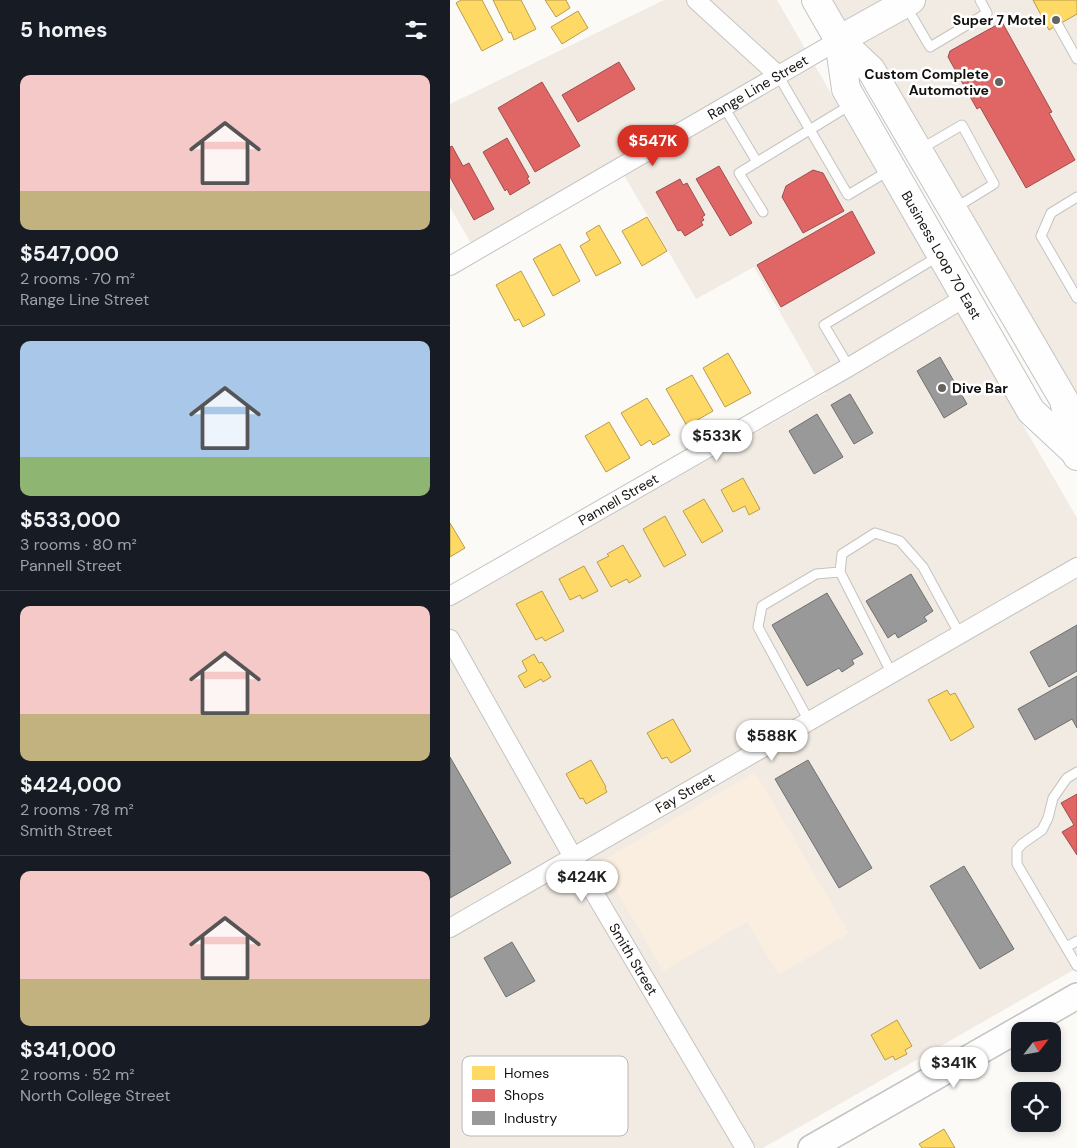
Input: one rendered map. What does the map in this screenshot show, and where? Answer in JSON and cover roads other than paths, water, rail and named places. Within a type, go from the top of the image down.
[{"type":"main road","name":"Business Loop 70 East","points":[[816,0],[839,40],[871,70],[1064,400],[1073,422],[1076,454]]},
{"type":"main road","name":"Range Line Street","points":[[839,40],[908,2]]},
{"type":"main road","name":"Business Loop 70 East","points":[[839,40],[846,88],[941,255],[1031,411],[1076,454]]},
{"type":"main road","points":[[811,1148],[1077,996]]},
{"type":"street","points":[[696,0],[778,75]]},
{"type":"street","name":"Range Line Street","points":[[450,266],[839,40]]},
{"type":"street","name":"Pannell Street","points":[[450,596],[966,297]]},
{"type":"street","name":"Fay Street","points":[[450,928],[1077,568]]},
{"type":"street","name":"Smith Street","points":[[450,639],[574,857],[745,1148]]},
{"type":"lane","points":[[908,2],[930,47],[987,13],[980,0]]},
{"type":"lane","points":[[1058,25],[1077,60]]},
{"type":"lane","points":[[778,75],[848,195],[892,168]]},
{"type":"lane","points":[[763,212],[739,173],[854,103]]},
{"type":"lane","points":[[724,107],[757,162]]},
{"type":"lane","points":[[918,150],[962,125],[994,184],[952,209]]},
{"type":"lane","points":[[1077,197],[1051,212],[1041,236],[1077,298]]},
{"type":"lane","points":[[848,367],[824,325],[941,255]]},
{"type":"lane","points":[[892,674],[840,572],[842,554],[875,533],[900,541],[923,567],[960,635]]},
{"type":"lane","points":[[809,721],[758,627],[762,606],[816,574],[840,572]]},
{"type":"lane","points":[[1077,772],[1067,778],[1053,798],[1048,818],[1042,830],[1016,850],[1016,864],[1077,966]]},
{"type":"lane","points":[[1066,948],[1077,941]]},
{"type":"place","name":"Super 7 Motel","points":[[1056,20]]},
{"type":"place","name":"Custom Complete Automotive","points":[[999,82]]},
{"type":"place","name":"Dive Bar","points":[[942,388]]}]
